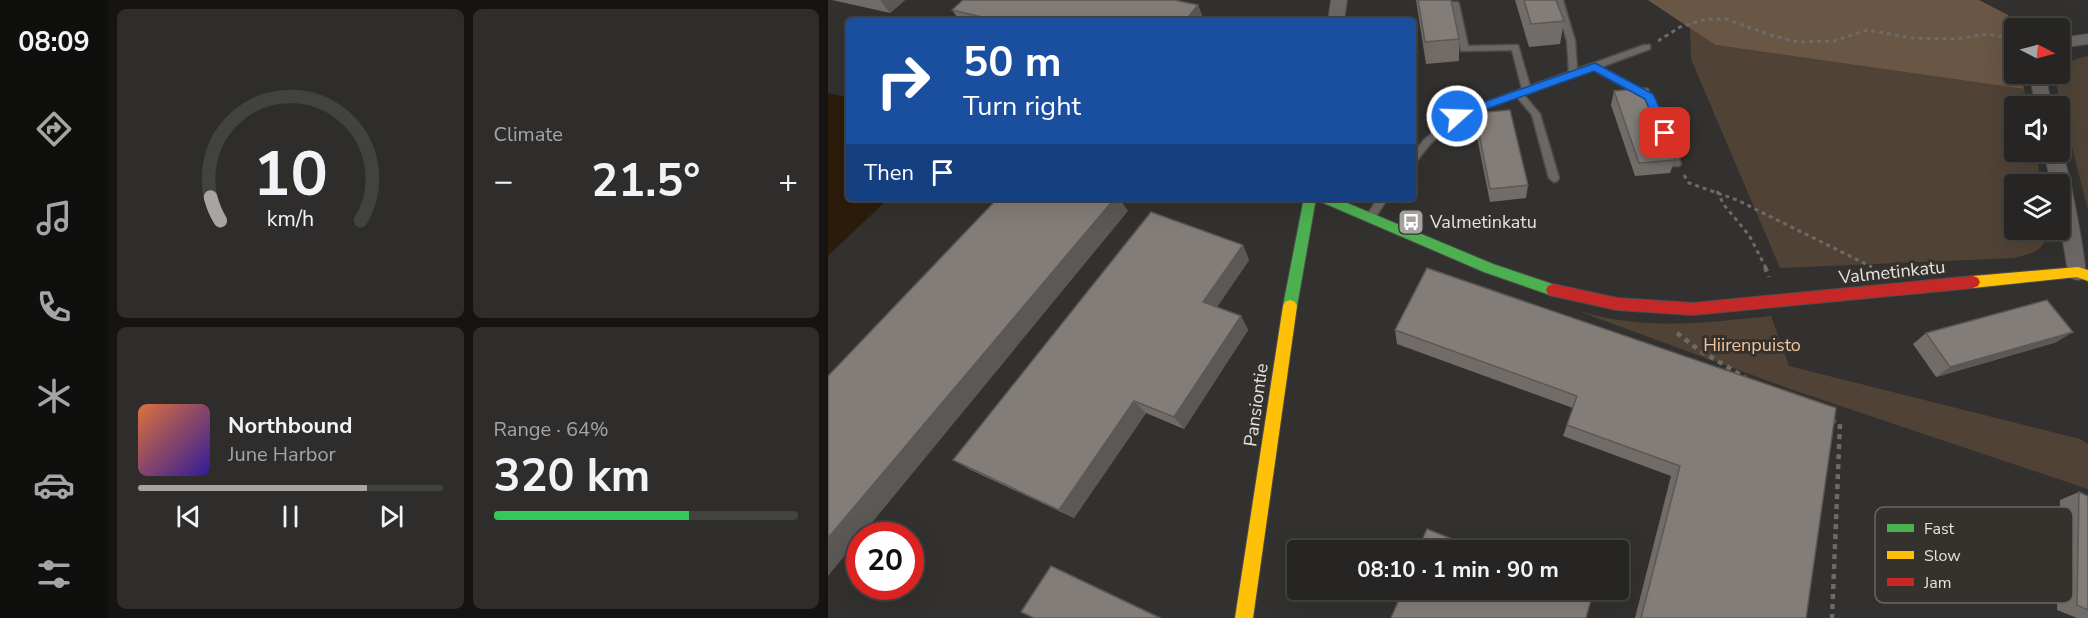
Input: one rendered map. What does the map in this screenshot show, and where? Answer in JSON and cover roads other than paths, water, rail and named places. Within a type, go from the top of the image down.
[{"type":"street","points":[[1336,18],[1339,0]]},
{"type":"street","points":[[2070,42],[2088,39]]},
{"type":"street","points":[[2055,162],[2083,274]]},
{"type":"street","name":"Pansiontie","points":[[1244,618],[1290,308],[1309,201]]},
{"type":"street","name":"Valmetinkatu","points":[[1330,201],[1492,269],[1591,300],[1643,308],[1703,308],[2083,274]]},
{"type":"lane","points":[[1558,0],[1571,41],[1573,75]]},
{"type":"lane","points":[[1455,4],[1464,49],[1515,47],[1523,92],[1536,114],[1554,178]]},
{"type":"lane","points":[[1416,156],[1427,142],[1457,116],[1647,47]]},
{"type":"lane","points":[[1595,67],[1649,97],[1660,118],[1676,164]]},
{"type":"lane","points":[[1370,218],[1381,201]]},
{"type":"place","name":"Valmetinkatu","points":[[1411,222]]},
{"type":"park label","name":"Hiirenpuisto","points":[[1752,345]]}]
